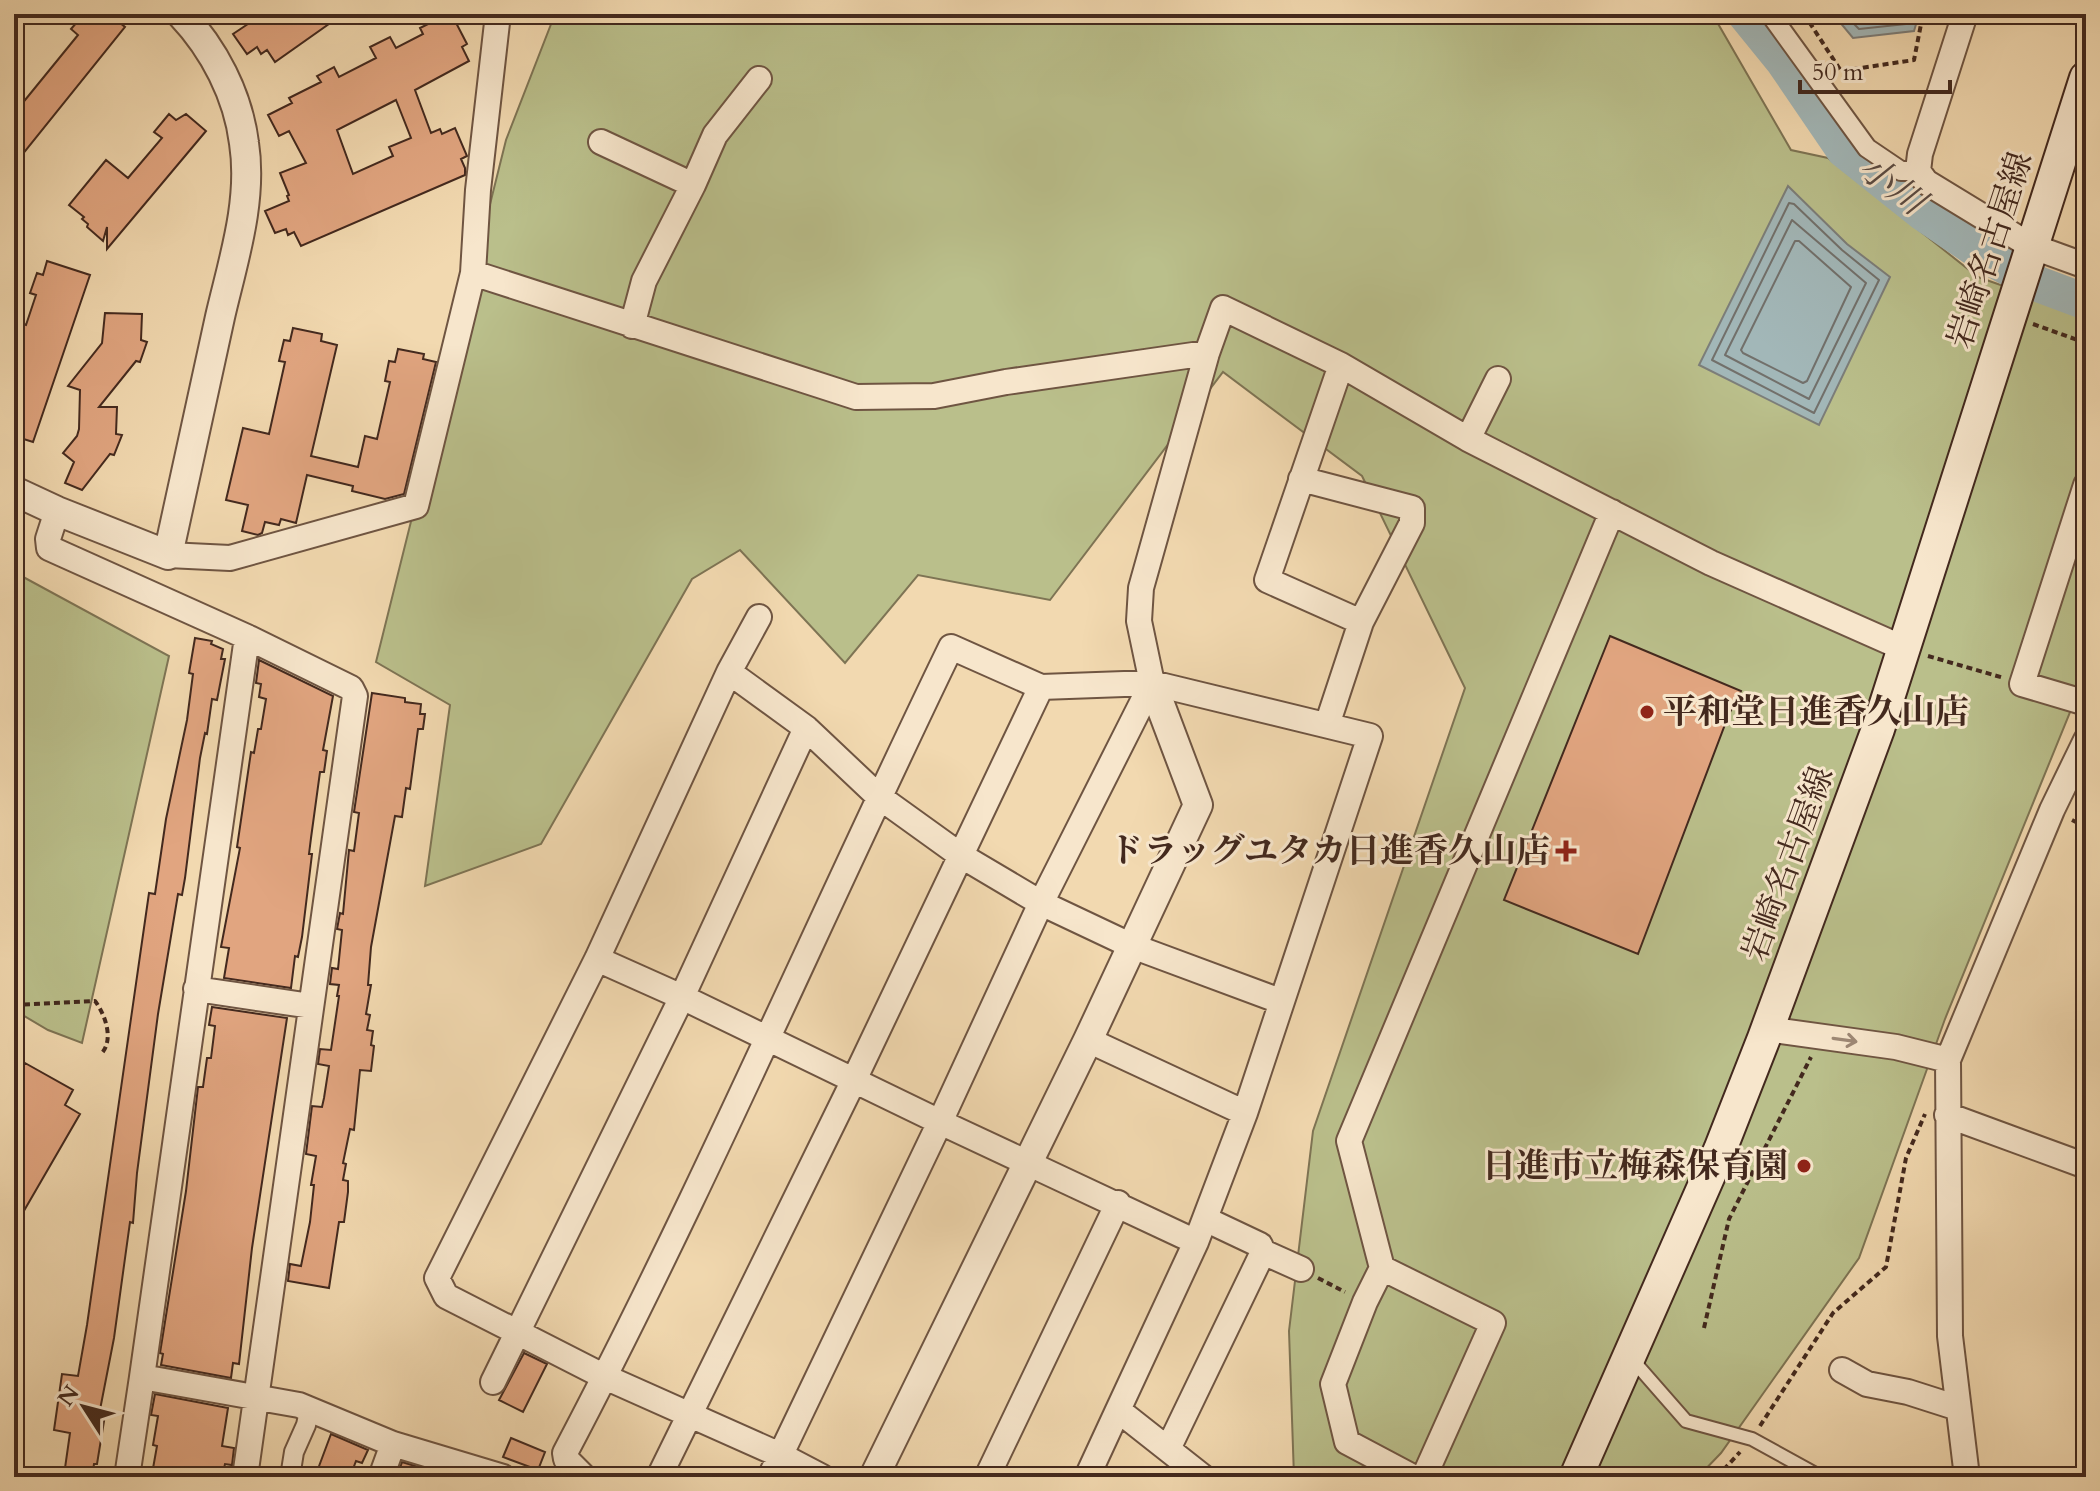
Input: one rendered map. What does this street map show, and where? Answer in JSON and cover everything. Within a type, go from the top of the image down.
[{"type":"main road","name":"岩崎名古屋線","points":[[1576,1477],[1720,1150],[1878,729],[2085,83]]},
{"type":"street","points":[[14,491],[168,555],[230,558],[416,506],[473,273],[478,190],[498,14]]},
{"type":"street","points":[[1770,14],[1867,148],[1901,171],[1918,171]]},
{"type":"street","points":[[1965,14],[1920,154],[1918,171],[1926,182],[2029,254],[2086,266]]},
{"type":"street","points":[[168,555],[245,207],[245,146],[238,111],[222,72],[193,18]]},
{"type":"street","points":[[632,326],[644,281],[715,135],[759,79]]},
{"type":"street","points":[[601,142],[693,185]]},
{"type":"street","points":[[473,273],[856,397],[934,396],[1006,382],[1207,353]]},
{"type":"street","points":[[874,1477],[1088,1040],[1198,805],[1152,683],[1139,621],[1141,588],[1207,353],[1223,308],[1341,365],[1468,439],[1711,563],[1903,648]]},
{"type":"street","points":[[1341,365],[1267,580],[1361,622]]},
{"type":"street","points":[[1468,439],[1498,379]]},
{"type":"street","points":[[1301,479],[1412,508],[1412,523],[1361,622],[1327,725]]},
{"type":"street","points":[[2086,485],[2022,684],[2086,703]]},
{"type":"street","points":[[57,511],[48,539],[49,548],[247,637],[351,688],[355,696],[245,1477]]},
{"type":"street","points":[[1413,1477],[1347,1442],[1333,1384],[1365,1302],[1382,1268],[1349,1141],[1612,512]]},
{"type":"street","points":[[759,617],[729,672],[597,959],[437,1278],[446,1296],[690,1417],[775,1466],[822,1477]]},
{"type":"street","points":[[127,1477],[247,637]]},
{"type":"street","points":[[584,1477],[566,1459],[565,1453],[768,1040],[878,796],[951,647],[1041,687],[1152,683],[1370,736],[1245,1113],[1205,1219],[1087,1477]]},
{"type":"street","points":[[729,672],[806,728],[878,796],[960,855],[1041,903],[1132,946],[1280,1001]]},
{"type":"street","points":[[775,1466],[1041,903],[1152,683]]},
{"type":"street","points":[[659,1477],[854,1080],[1041,687]]},
{"type":"street","points":[[493,1382],[682,997],[806,728]]},
{"type":"street","points":[[1967,1477],[1950,1336],[1939,1109],[1948,1060],[2052,810],[2086,740]]},
{"type":"street","points":[[597,959],[1196,1242]]},
{"type":"street","points":[[196,989],[311,1006]]},
{"type":"street","points":[[1767,1029],[1896,1047],[1948,1060]]},
{"type":"street","points":[[1088,1040],[1245,1113]]},
{"type":"street","points":[[1939,1109],[2086,1166]]},
{"type":"street","points":[[987,1477],[1118,1203]]},
{"type":"street","points":[[1205,1219],[1260,1245],[1263,1252],[1301,1269]]},
{"type":"street","points":[[1168,1449],[1263,1252]]},
{"type":"street","points":[[1382,1268],[1493,1323],[1424,1477]]},
{"type":"street","points":[[1842,1370],[1867,1384],[1908,1392],[1958,1408]]},
{"type":"street","points":[[142,1377],[299,1405],[393,1444],[503,1477]]},
{"type":"street","points":[[1118,1410],[1201,1476]]},
{"type":"street","points":[[290,1477],[294,1452],[309,1411]]},
{"type":"street","points":[[381,1477],[393,1444]]},
{"type":"lane","points":[[1630,1357],[1686,1421],[1752,1439],[1821,1477]]},
{"type":"path","points":[[1804,14],[1841,71],[1914,60],[1923,14]]},
{"type":"path","points":[[2012,307],[2086,343]]},
{"type":"path","points":[[1903,648],[2022,684]]},
{"type":"path","points":[[14,1005],[95,1001],[101,1009],[108,1035],[107,1047],[102,1053]]},
{"type":"path","points":[[1704,1328],[1729,1219],[1822,1036]]},
{"type":"path","points":[[1717,1477],[1752,1439],[1833,1313],[1886,1267],[1906,1158],[1939,1109]]},
{"type":"path","points":[[1301,1269],[1365,1302]]},
{"type":"green space","points":[[555,14],[1707,14],[1717,22],[1791,150],[1828,158],[1978,277],[2086,315],[2086,673],[1945,1019],[1859,1258],[1721,1453],[1698,1477],[1294,1477],[1289,1331],[1313,1131],[1465,688],[1362,476],[1223,372],[1050,600],[918,575],[845,663],[740,550],[692,579],[541,844],[425,886],[450,705],[376,662],[506,140]]},
{"type":"green space","points":[[14,572],[169,656],[82,1043],[48,1030],[14,1010]]},
{"type":"water","points":[[1833,14],[1919,14],[1914,31],[1853,38]]},
{"type":"water","points":[[1788,186],[1847,244],[1890,277],[1819,425],[1699,365]]},
{"type":"building","points":[[84,14],[109,14],[125,27],[14,165],[14,99],[21,105],[78,35],[71,29]]},
{"type":"building","points":[[263,14],[343,14],[275,62],[267,50],[261,54],[257,47],[247,54],[233,34]]},
{"type":"building","points":[[453,17],[467,44],[462,47],[469,61],[415,90],[431,133],[440,129],[442,134],[455,128],[467,156],[461,159],[465,175],[301,246],[294,232],[288,235],[286,229],[275,233],[265,211],[289,201],[280,173],[306,163],[289,131],[279,136],[268,115],[292,103],[289,98],[321,82],[317,76],[334,67],[339,77],[376,58],[370,47],[390,37],[396,48],[423,34],[420,28],[438,19],[441,23]],"holes":[[[396,100],[411,138],[389,147],[393,156],[353,174],[337,130]]]},
{"type":"building","points":[[169,114],[176,120],[186,114],[206,131],[107,249],[107,227],[103,241],[87,227],[88,224],[82,219],[84,217],[69,205],[106,160],[128,178],[162,138],[154,132]]},
{"type":"building","points":[[47,261],[90,275],[33,442],[14,436],[14,321],[26,325],[36,295],[30,293],[37,273],[43,275]]},
{"type":"building","points":[[105,313],[142,314],[141,340],[147,342],[140,362],[136,361],[99,407],[117,407],[116,434],[122,435],[114,455],[110,454],[82,490],[65,483],[74,462],[63,453],[79,429],[80,390],[68,386],[102,343]]},
{"type":"building","points":[[293,328],[322,334],[321,341],[337,345],[311,456],[358,467],[365,436],[377,439],[390,382],[385,381],[389,361],[395,362],[398,349],[424,354],[423,359],[436,362],[404,494],[385,499],[352,491],[353,486],[307,475],[296,523],[281,519],[279,525],[265,522],[262,533],[258,535],[242,531],[248,505],[226,500],[243,428],[269,434],[285,362],[279,361],[284,340],[290,341]]},
{"type":"building","points":[[1610,636],[1741,691],[1729,714],[1638,954],[1504,900]]},
{"type":"building","points":[[195,638],[212,641],[211,644],[223,649],[221,659],[225,659],[217,700],[212,699],[200,758],[185,878],[182,895],[178,894],[158,1014],[133,1223],[130,1222],[114,1338],[98,1420],[104,1421],[97,1464],[94,1464],[92,1477],[64,1475],[70,1433],[54,1430],[62,1374],[78,1376],[149,893],[155,894],[166,819],[187,720],[193,674],[189,673]]},
{"type":"building","points":[[259,660],[333,696],[323,750],[327,751],[324,772],[320,772],[311,838],[309,854],[312,854],[302,937],[298,957],[295,956],[291,988],[224,978],[229,948],[221,947],[240,848],[237,847],[251,752],[254,753],[258,729],[261,729],[266,699],[259,697],[261,684],[256,683]]},
{"type":"building","points":[[372,693],[421,704],[420,714],[425,714],[423,729],[418,729],[410,789],[406,788],[402,817],[395,816],[371,947],[368,985],[371,985],[366,1014],[370,1015],[367,1030],[373,1031],[371,1071],[360,1070],[354,1130],[350,1129],[343,1163],[346,1164],[343,1180],[348,1181],[344,1222],[339,1222],[329,1288],[288,1281],[290,1264],[301,1266],[310,1222],[316,1156],[306,1154],[312,1106],[322,1107],[329,1066],[318,1064],[320,1049],[331,1050],[339,996],[339,985],[330,984],[332,968],[338,969],[342,930],[337,929],[340,913],[343,914],[349,850],[354,851],[359,813],[354,812]]},
{"type":"building","points":[[212,1007],[287,1018],[252,1248],[239,1364],[233,1363],[231,1378],[161,1365],[163,1354],[160,1353],[186,1191],[198,1087],[203,1087],[207,1058],[211,1058],[215,1026],[209,1025]]},
{"type":"building","points":[[25,1063],[73,1090],[65,1105],[80,1114],[14,1228],[14,1082]]},
{"type":"building","points":[[524,1353],[547,1364],[523,1412],[499,1400]]},
{"type":"building","points":[[155,1394],[228,1408],[222,1446],[234,1448],[232,1465],[225,1464],[222,1477],[152,1474],[157,1446],[153,1445],[158,1416],[151,1415]]},
{"type":"building","points":[[331,1434],[368,1450],[362,1463],[356,1461],[350,1477],[315,1477]]},
{"type":"building","points":[[511,1438],[545,1452],[538,1470],[503,1457]]},
{"type":"building","points":[[402,1462],[451,1477],[407,1477],[398,1474]]},
{"type":"waterway","name":"小川","points":[[1745,14],[1784,62],[1844,150],[1923,213],[1983,254],[2038,284],[2086,302]]},
{"type":"place","name":"平和堂日進香久山店","points":[[1647,712]]},
{"type":"place","name":"ドラッグユタカ日進香久山店","points":[[1566,851]]},
{"type":"place","name":"日進市立梅森保育園","points":[[1804,1166]]}]
